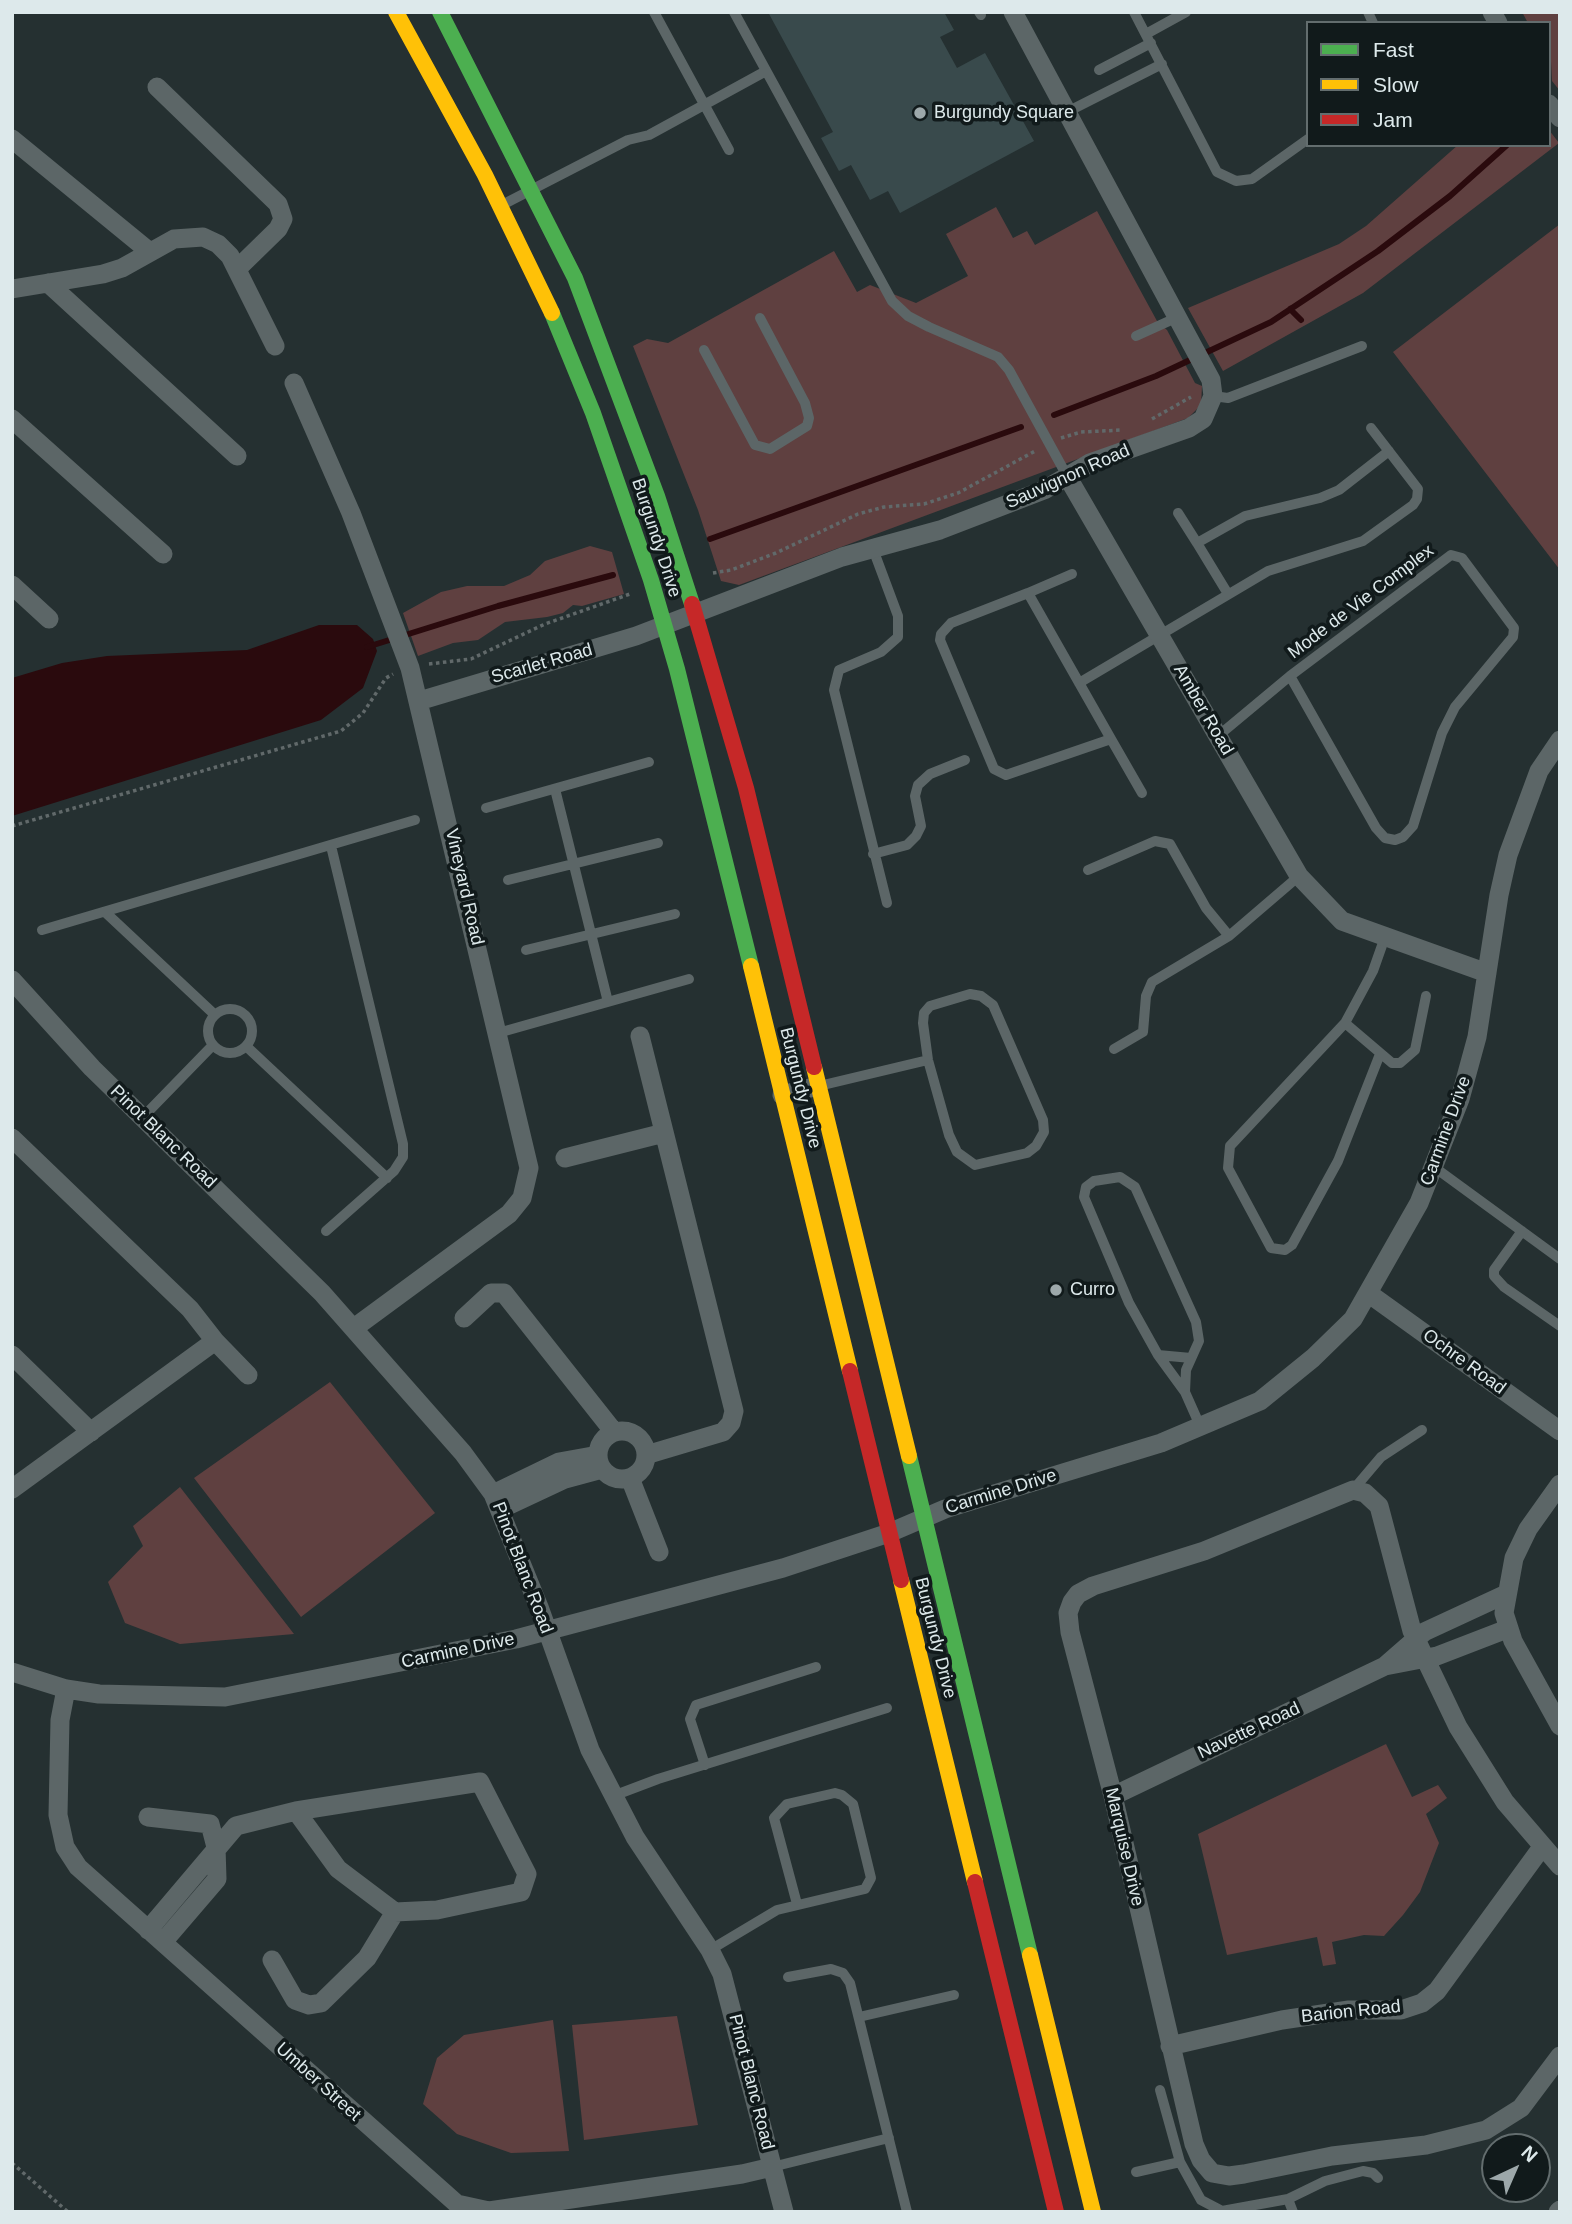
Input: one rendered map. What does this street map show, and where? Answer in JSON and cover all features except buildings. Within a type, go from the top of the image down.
[{"type":"main road","name":"Burgundy Drive","points":[[396,12],[542,289],[593,413],[634,526],[664,626],[782,1095],[1056,2212]]},
{"type":"main road","name":"Burgundy Drive","points":[[440,12],[533,190],[575,278],[657,496],[696,614],[746,788],[1093,2212]]},
{"type":"street","points":[[1013,12],[1179,320],[1212,388]]},
{"type":"street","points":[[157,88],[278,204],[283,219],[278,229],[237,269]]},
{"type":"street","points":[[12,139],[150,252]]},
{"type":"street","points":[[12,289],[122,268],[174,239],[203,237],[225,249],[275,346]]},
{"type":"street","points":[[48,283],[237,456]]},
{"type":"street","name":"Vineyard Road","points":[[295,383],[351,513],[419,701],[527,1158],[528,1179],[522,1198],[509,1214],[354,1328]]},
{"type":"street","name":"Sauvignon Road","points":[[696,614],[842,558],[940,530],[1044,490],[1090,463],[1197,424],[1208,412],[1212,388]]},
{"type":"street","points":[[12,419],[163,554]]},
{"type":"street","name":"Amber Road","points":[[1067,477],[1299,876],[1342,921],[1487,973]]},
{"type":"street","points":[[12,585],[49,619]]},
{"type":"street","name":"Scarlet Road","points":[[419,701],[696,614]]},
{"type":"street","name":"Carmine Drive","points":[[12,1672],[65,1689],[99,1694],[225,1697],[261,1693],[547,1631],[783,1568],[924,1518],[1202,1428],[1260,1401],[1290,1378],[1353,1319],[1409,1223],[1434,1167],[1468,1069],[1508,855],[1539,771],[1560,740]]},
{"type":"street","name":"Pinot Blanc Road","points":[[12,980],[143,1117],[322,1293],[463,1453],[497,1501],[547,1631],[576,1717],[613,1796],[635,1837],[710,1950],[731,2006],[784,2212]]},
{"type":"street","points":[[640,1036],[733,1411],[731,1423],[723,1432],[646,1455]]},
{"type":"street","points":[[782,1095],[818,1086]]},
{"type":"street","points":[[565,1157],[664,1133]]},
{"type":"street","points":[[12,1138],[190,1309],[215,1341],[248,1375]]},
{"type":"street","points":[[464,1318],[491,1293],[504,1293],[614,1432],[636,1435],[646,1455],[642,1469],[630,1478],[614,1478],[600,1462],[602,1441],[614,1432]]},
{"type":"street","name":"Ochre Road","points":[[1368,1293],[1560,1431]]},
{"type":"street","points":[[12,1489],[215,1341]]},
{"type":"street","points":[[12,1355],[91,1432]]},
{"type":"street","points":[[497,1501],[565,1479],[600,1462]]},
{"type":"street","points":[[630,1478],[659,1552]]},
{"type":"street","points":[[1560,1484],[1528,1529],[1514,1558],[1504,1613],[1507,1629],[1560,1726]]},
{"type":"street","points":[[1353,1490],[1371,1497],[1378,1506],[1401,1600],[1424,1659],[1469,1748],[1505,1802],[1560,1866]]},
{"type":"street","name":"Marquise Drive","points":[[1353,1490],[1204,1550],[1078,1594],[1068,1613],[1070,1632],[1113,1796],[1197,2154],[1212,2173],[1228,2176],[1332,2157],[1426,2145],[1486,2130],[1521,2108],[1560,2056]]},
{"type":"street","points":[[1415,1637],[1506,1594]]},
{"type":"street","points":[[1424,1659],[1507,1629]]},
{"type":"street","name":"Navette Road","points":[[1385,1667],[1415,1637]]},
{"type":"street","name":"Navette Road","points":[[1113,1796],[1385,1667],[1424,1659]]},
{"type":"street","name":"Umber Street","points":[[65,1689],[60,1720],[58,1815],[65,1847],[78,1867],[447,2197],[468,2208],[489,2211],[742,2174],[772,2167]]},
{"type":"street","points":[[216,1847],[236,1826],[296,1811],[480,1782],[527,1874],[521,1892],[438,1910],[395,1912],[338,1869],[296,1811]]},
{"type":"street","points":[[148,1817],[210,1824],[216,1847],[217,1879],[156,1936]]},
{"type":"street","name":"Barion Road","points":[[1170,2046],[1282,2020],[1349,2010],[1401,2010],[1422,2003],[1437,1991],[1542,1847]]},
{"type":"street","points":[[272,1960],[295,2000],[309,2005],[321,2003],[367,1958],[395,1912]]},
{"type":"lane","points":[[654,12],[729,150]]},
{"type":"lane","points":[[500,206],[628,140],[649,135],[766,71],[734,12]]},
{"type":"lane","points":[[1134,12],[1217,172],[1236,181],[1252,179],[1306,140]]},
{"type":"lane","points":[[1099,70],[1186,12]]},
{"type":"lane","points":[[1067,112],[1162,64]]},
{"type":"lane","name":"Amber Road","points":[[766,71],[892,301],[908,316],[998,357],[1067,477]]},
{"type":"lane","points":[[704,350],[755,445],[770,449],[807,426],[809,418],[805,403],[760,318]]},
{"type":"lane","points":[[1136,335],[1179,320]]},
{"type":"lane","points":[[1212,388],[1228,398],[1362,346]]},
{"type":"lane","points":[[1079,682],[1268,572],[1363,541],[1413,505],[1418,489],[1371,428]]},
{"type":"lane","points":[[1197,543],[1245,516],[1320,498],[1339,490],[1389,452]]},
{"type":"lane","points":[[1178,513],[1228,594]]},
{"type":"lane","points":[[873,549],[898,615],[898,637],[881,652],[839,670],[834,690],[887,903]]},
{"type":"lane","name":"Mode de Vie Complex","points":[[1218,736],[1290,676],[1451,555],[1462,558],[1514,628],[1513,637],[1455,707],[1442,733],[1413,826],[1403,837],[1395,840],[1385,838],[1376,828],[1290,676]]},
{"type":"lane","points":[[1072,574],[951,623],[941,634],[940,640],[994,769],[1006,775],[1014,774],[1111,739]]},
{"type":"lane","points":[[1028,593],[1142,793]]},
{"type":"lane","points":[[873,854],[906,845],[916,836],[921,826],[915,796],[918,785],[930,774],[965,760]]},
{"type":"lane","points":[[486,808],[649,762]]},
{"type":"lane","points":[[555,789],[608,1002]]},
{"type":"lane","points":[[42,930],[415,820]]},
{"type":"lane","points":[[1088,870],[1155,841],[1170,844],[1206,908],[1228,936]]},
{"type":"lane","points":[[508,880],[658,843]]},
{"type":"lane","points":[[326,1231],[400,1164],[403,1144],[331,846]]},
{"type":"lane","points":[[1114,1049],[1143,1032],[1146,996],[1153,982],[1228,936],[1299,876]]},
{"type":"lane","points":[[105,912],[215,1015]]},
{"type":"lane","points":[[526,950],[675,914]]},
{"type":"lane","points":[[1380,1054],[1338,1161],[1292,1245],[1285,1250],[1271,1248],[1228,1168],[1230,1146],[1345,1023],[1373,971],[1385,937]]},
{"type":"lane","points":[[498,1033],[689,979]]},
{"type":"lane","points":[[970,993],[988,999],[1000,1019],[1043,1121],[1044,1132],[1036,1146],[1011,1158],[975,1165],[965,1161],[949,1135],[928,1060],[923,1023],[924,1013],[930,1006],[970,993]]},
{"type":"lane","points":[[1345,1023],[1392,1063],[1400,1063],[1412,1055],[1426,996]]},
{"type":"lane","points":[[213,1045],[209,1026],[215,1015],[232,1009],[243,1013],[252,1029],[247,1046]]},
{"type":"lane","points":[[213,1045],[230,1053],[247,1046]]},
{"type":"lane","points":[[143,1117],[213,1045]]},
{"type":"lane","points":[[247,1046],[387,1178]]},
{"type":"lane","points":[[818,1086],[928,1060]]},
{"type":"lane","points":[[1434,1167],[1560,1259]]},
{"type":"lane","points":[[1185,1392],[1186,1370],[1199,1341],[1196,1322],[1135,1187],[1126,1179],[1104,1177],[1086,1187],[1084,1198],[1129,1303],[1158,1356],[1185,1392],[1202,1428]]},
{"type":"lane","points":[[1522,1231],[1494,1270],[1494,1276],[1504,1287],[1560,1326]]},
{"type":"lane","points":[[1158,1356],[1191,1358]]},
{"type":"lane","points":[[1353,1490],[1381,1457],[1422,1430]]},
{"type":"lane","points":[[705,1765],[690,1719],[696,1705],[816,1667]]},
{"type":"lane","points":[[613,1796],[887,1708]]},
{"type":"lane","points":[[710,1950],[764,1916],[797,1904],[860,1892],[869,1884],[871,1878],[853,1804],[842,1795],[835,1793],[787,1804],[775,1818],[797,1904]]},
{"type":"lane","points":[[788,1978],[831,1969],[843,1973],[850,1983],[907,2212]]},
{"type":"lane","points":[[859,2017],[954,1996]]},
{"type":"lane","points":[[1160,2090],[1180,2162],[1201,2200],[1216,2209],[1288,2199],[1325,2181],[1363,2171],[1373,2173],[1378,2178]]},
{"type":"lane","points":[[772,2167],[889,2138]]},
{"type":"lane","points":[[1136,2172],[1180,2162]]},
{"type":"lane","points":[[1288,2199],[1293,2212]]},
{"type":"path","points":[[1147,422],[1212,388]]},
{"type":"path","points":[[1061,438],[1081,432],[1128,428]]},
{"type":"path","points":[[713,573],[731,570],[776,553],[859,514],[948,496],[1037,450]]},
{"type":"path","points":[[12,826],[341,731],[353,724],[386,678],[408,667],[471,659],[545,624],[629,597],[633,589]]},
{"type":"path","points":[[12,2163],[68,2212]]},
{"type":"shaded area","points":[[1522,12],[1560,12],[1560,91],[1552,81],[1551,21],[1527,21]]},
{"type":"shaded area","points":[[1551,133],[1559,143],[1363,293],[1223,371],[1188,308],[1339,244],[1366,226],[1456,147],[1551,147]]},
{"type":"shaded area","points":[[996,207],[1013,238],[1027,231],[1035,245],[1097,211],[1157,321],[1167,330],[1195,383],[1202,386],[1201,405],[1188,418],[739,585],[721,581],[698,510],[633,346],[647,339],[668,343],[834,251],[857,292],[870,285],[916,303],[968,276],[946,234]]},
{"type":"shaded area","points":[[1560,224],[1560,570],[1393,352]]},
{"type":"shaded area","points":[[590,546],[612,552],[624,594],[582,606],[573,605],[563,613],[547,617],[505,622],[478,640],[453,643],[418,656],[403,613],[441,592],[467,586],[504,586],[530,575],[545,561]]},
{"type":"shaded area","points":[[319,625],[357,625],[373,639],[377,651],[363,688],[321,720],[12,816],[12,678],[62,663],[107,656],[247,650]]},
{"type":"shaded area","points":[[330,1382],[435,1513],[301,1617],[194,1478]]},
{"type":"shaded area","points":[[180,1487],[294,1634],[180,1644],[125,1623],[108,1582],[143,1546],[133,1526]]},
{"type":"shaded area","points":[[1386,1744],[1412,1797],[1438,1785],[1447,1798],[1426,1814],[1439,1843],[1420,1892],[1403,1915],[1384,1936],[1364,1935],[1332,1942],[1336,1964],[1323,1966],[1317,1937],[1227,1955],[1198,1834]]},
{"type":"shaded area","points":[[677,2016],[698,2125],[584,2140],[572,2025]]},
{"type":"shaded area","points":[[553,2020],[569,2151],[511,2153],[457,2134],[423,2104],[437,2058],[464,2035]]},
{"type":"waterway","points":[[1054,415],[1156,376],[1271,322],[1378,251],[1450,196],[1505,147]]},
{"type":"waterway","points":[[1290,309],[1301,320]]},
{"type":"waterway","points":[[710,539],[1021,427]]},
{"type":"waterway","points":[[367,647],[498,606],[613,575]]},
{"type":"traffic: fast","points":[[440,12],[575,278],[657,496],[692,604]]},
{"type":"traffic: fast","points":[[552,313],[593,413],[651,580],[677,669],[751,966]]},
{"type":"traffic: fast","points":[[909,1456],[1030,1955]]},
{"type":"traffic: slow","points":[[396,12],[485,175],[552,313]]},
{"type":"traffic: slow","points":[[751,966],[850,1371]]},
{"type":"traffic: slow","points":[[814,1067],[909,1456]]},
{"type":"traffic: slow","points":[[901,1580],[975,1882]]},
{"type":"traffic: slow","points":[[1030,1955],[1093,2212]]},
{"type":"traffic: jam","points":[[692,604],[746,788],[814,1067]]},
{"type":"traffic: jam","points":[[850,1371],[901,1580]]},
{"type":"traffic: jam","points":[[975,1882],[1056,2212]]},
{"type":"place","name":"Burgundy Square","points":[[920,113]]},
{"type":"place","name":"Curro","points":[[1056,1290]]}]
